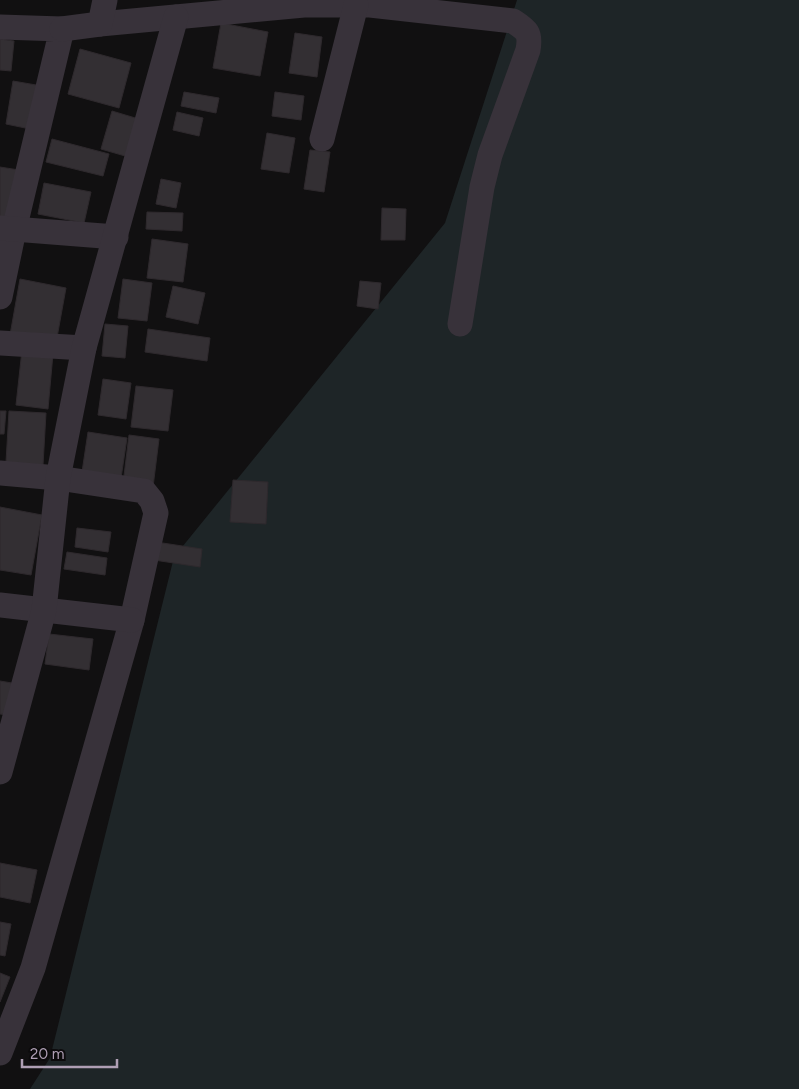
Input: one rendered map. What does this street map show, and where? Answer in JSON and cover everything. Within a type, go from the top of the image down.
[{"type":"street","points":[[100,24],[105,0]]},
{"type":"street","points":[[0,27],[62,29],[304,5],[370,5],[513,21],[526,29],[530,40],[528,50],[490,155],[482,187],[460,324]]},
{"type":"street","points":[[322,138],[356,5]]},
{"type":"street","points":[[0,772],[44,610],[58,478],[84,348],[176,17]]},
{"type":"street","points":[[0,297],[7,229],[62,29]]},
{"type":"street","points":[[7,229],[116,237]]},
{"type":"street","points":[[0,343],[84,348]]},
{"type":"street","points":[[0,473],[58,478],[144,491],[152,501],[156,513],[132,620],[33,968],[0,1053]]},
{"type":"street","points":[[0,605],[132,620]]},
{"type":"shaded area","points":[[517,0],[799,0],[799,1089],[30,1089],[50,1058],[174,557],[445,223]]},
{"type":"building","points":[[221,23],[268,32],[260,76],[213,68]]},
{"type":"building","points":[[295,33],[322,37],[317,77],[289,73]]},
{"type":"building","points":[[0,39],[14,41],[11,71],[0,70]]},
{"type":"building","points":[[80,49],[131,63],[119,108],[68,94]]},
{"type":"building","points":[[13,81],[42,86],[35,130],[6,124]]},
{"type":"building","points":[[184,92],[219,98],[216,113],[181,106]]},
{"type":"building","points":[[275,92],[304,96],[301,120],[272,116]]},
{"type":"building","points":[[112,111],[142,120],[132,158],[101,149]]},
{"type":"building","points":[[177,112],[203,118],[199,136],[173,130]]},
{"type":"building","points":[[267,133],[295,138],[289,173],[261,169]]},
{"type":"building","points":[[52,139],[109,154],[103,176],[46,162]]},
{"type":"building","points":[[310,150],[330,152],[324,192],[304,189]]},
{"type":"building","points":[[0,167],[19,170],[10,226],[0,224]]},
{"type":"building","points":[[161,179],[181,183],[176,208],[156,204]]},
{"type":"building","points":[[44,183],[91,192],[84,223],[38,214]]},
{"type":"building","points":[[382,208],[406,209],[405,240],[381,240]]},
{"type":"building","points":[[147,212],[183,213],[182,231],[146,229]]},
{"type":"building","points":[[152,239],[188,244],[183,282],[147,278]]},
{"type":"building","points":[[20,279],[66,288],[56,343],[10,335]]},
{"type":"building","points":[[123,279],[152,283],[147,321],[118,318]]},
{"type":"building","points":[[360,281],[381,283],[378,309],[357,306]]},
{"type":"building","points":[[173,286],[205,293],[198,324],[166,317]]},
{"type":"building","points":[[105,324],[128,326],[125,358],[102,356]]},
{"type":"building","points":[[148,329],[210,338],[207,361],[145,352]]},
{"type":"building","points":[[22,350],[53,354],[48,409],[16,405]]},
{"type":"building","points":[[103,379],[131,383],[126,419],[98,415]]},
{"type":"building","points":[[136,386],[173,390],[168,431],[131,427]]},
{"type":"building","points":[[0,411],[6,411],[4,434],[0,434]]},
{"type":"building","points":[[9,411],[46,413],[43,465],[6,462]]},
{"type":"building","points":[[88,432],[127,438],[121,478],[82,472]]},
{"type":"building","points":[[129,435],[159,439],[153,487],[123,484]]},
{"type":"building","points":[[233,480],[268,482],[266,524],[230,522]]},
{"type":"building","points":[[0,507],[42,515],[31,575],[0,570]]},
{"type":"building","points":[[77,528],[111,532],[108,552],[75,547]]},
{"type":"building","points":[[156,542],[202,549],[200,567],[154,560]]},
{"type":"building","points":[[67,552],[107,558],[105,575],[64,569]]},
{"type":"building","points":[[49,634],[93,639],[89,670],[45,664]]},
{"type":"building","points":[[0,681],[18,684],[14,716],[0,714]]},
{"type":"building","points":[[0,863],[37,870],[30,903],[0,897]]},
{"type":"building","points":[[0,922],[11,924],[5,956],[0,955]]},
{"type":"building","points":[[0,973],[10,977],[0,1002]]}]
